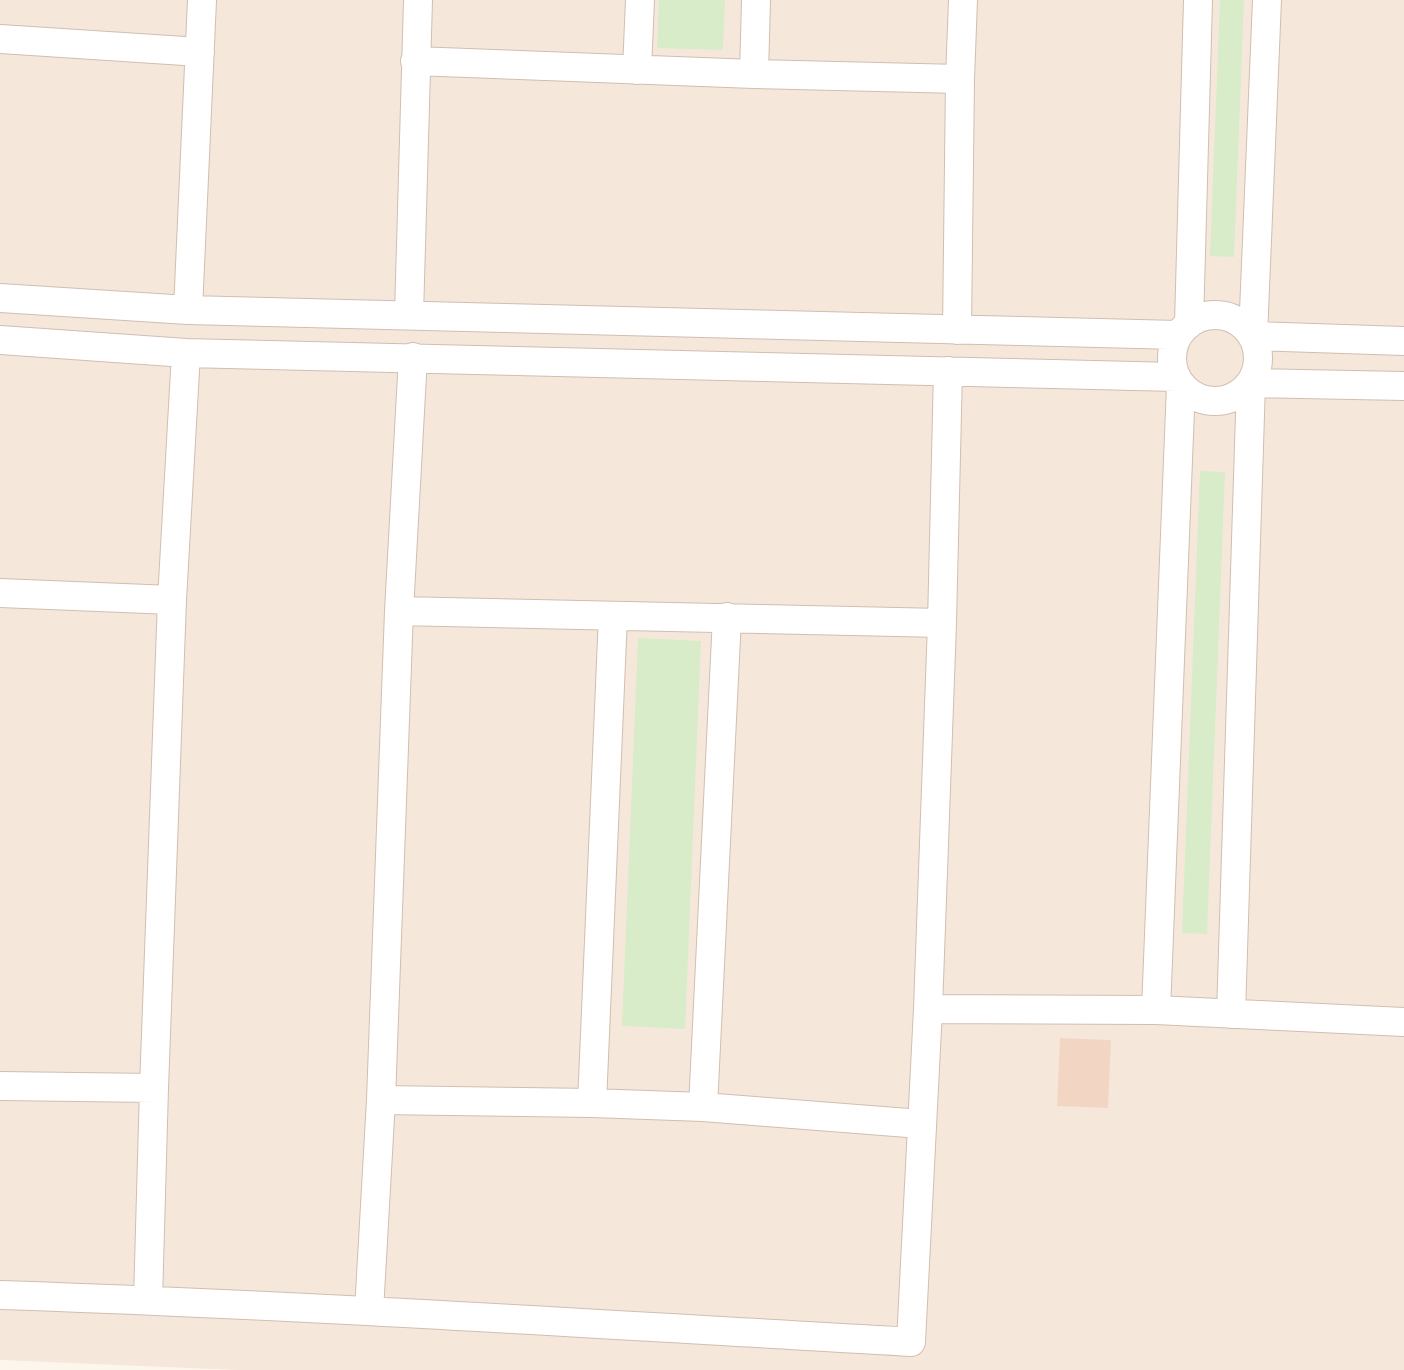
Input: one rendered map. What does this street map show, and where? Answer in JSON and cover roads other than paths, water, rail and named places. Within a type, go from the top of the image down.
[{"type":"street","points":[[188,310],[202,0]]},
{"type":"street","points":[[409,316],[418,0]]},
{"type":"street","points":[[637,70],[640,0]]},
{"type":"street","points":[[754,74],[756,0]]},
{"type":"street","points":[[957,330],[960,79],[963,0]]},
{"type":"street","points":[[1184,330],[1198,0]]},
{"type":"street","points":[[0,340],[186,353],[948,371],[1178,381],[1191,394],[1203,400],[1217,402],[1230,399],[1242,393],[1251,383],[1257,370],[1258,357],[1252,336],[1266,0]]},
{"type":"street","points":[[0,39],[200,52]]},
{"type":"street","points":[[416,62],[960,79]]},
{"type":"street","points":[[0,298],[188,310],[409,316],[957,330],[1184,330]]},
{"type":"street","points":[[1156,1010],[1178,381],[1172,363],[1173,348],[1184,330],[1201,318],[1214,315],[1227,317],[1239,322],[1252,336],[1404,341]]},
{"type":"street","points":[[148,1300],[172,600],[186,353]]},
{"type":"street","points":[[369,1311],[381,1100],[399,611],[412,357]]},
{"type":"street","points":[[0,1295],[369,1311],[911,1342],[928,1009],[942,623],[948,371]]},
{"type":"street","points":[[1251,383],[1404,386]]},
{"type":"street","points":[[1231,1014],[1251,383]]},
{"type":"street","points":[[0,593],[172,600]]},
{"type":"street","points":[[399,611],[942,623]]},
{"type":"street","points":[[592,1103],[613,616]]},
{"type":"street","points":[[703,1106],[727,617]]},
{"type":"street","points":[[928,1009],[1156,1010],[1404,1022]]},
{"type":"street","points":[[0,1086],[154,1088]]},
{"type":"street","points":[[381,1100],[703,1106],[921,1124]]}]
